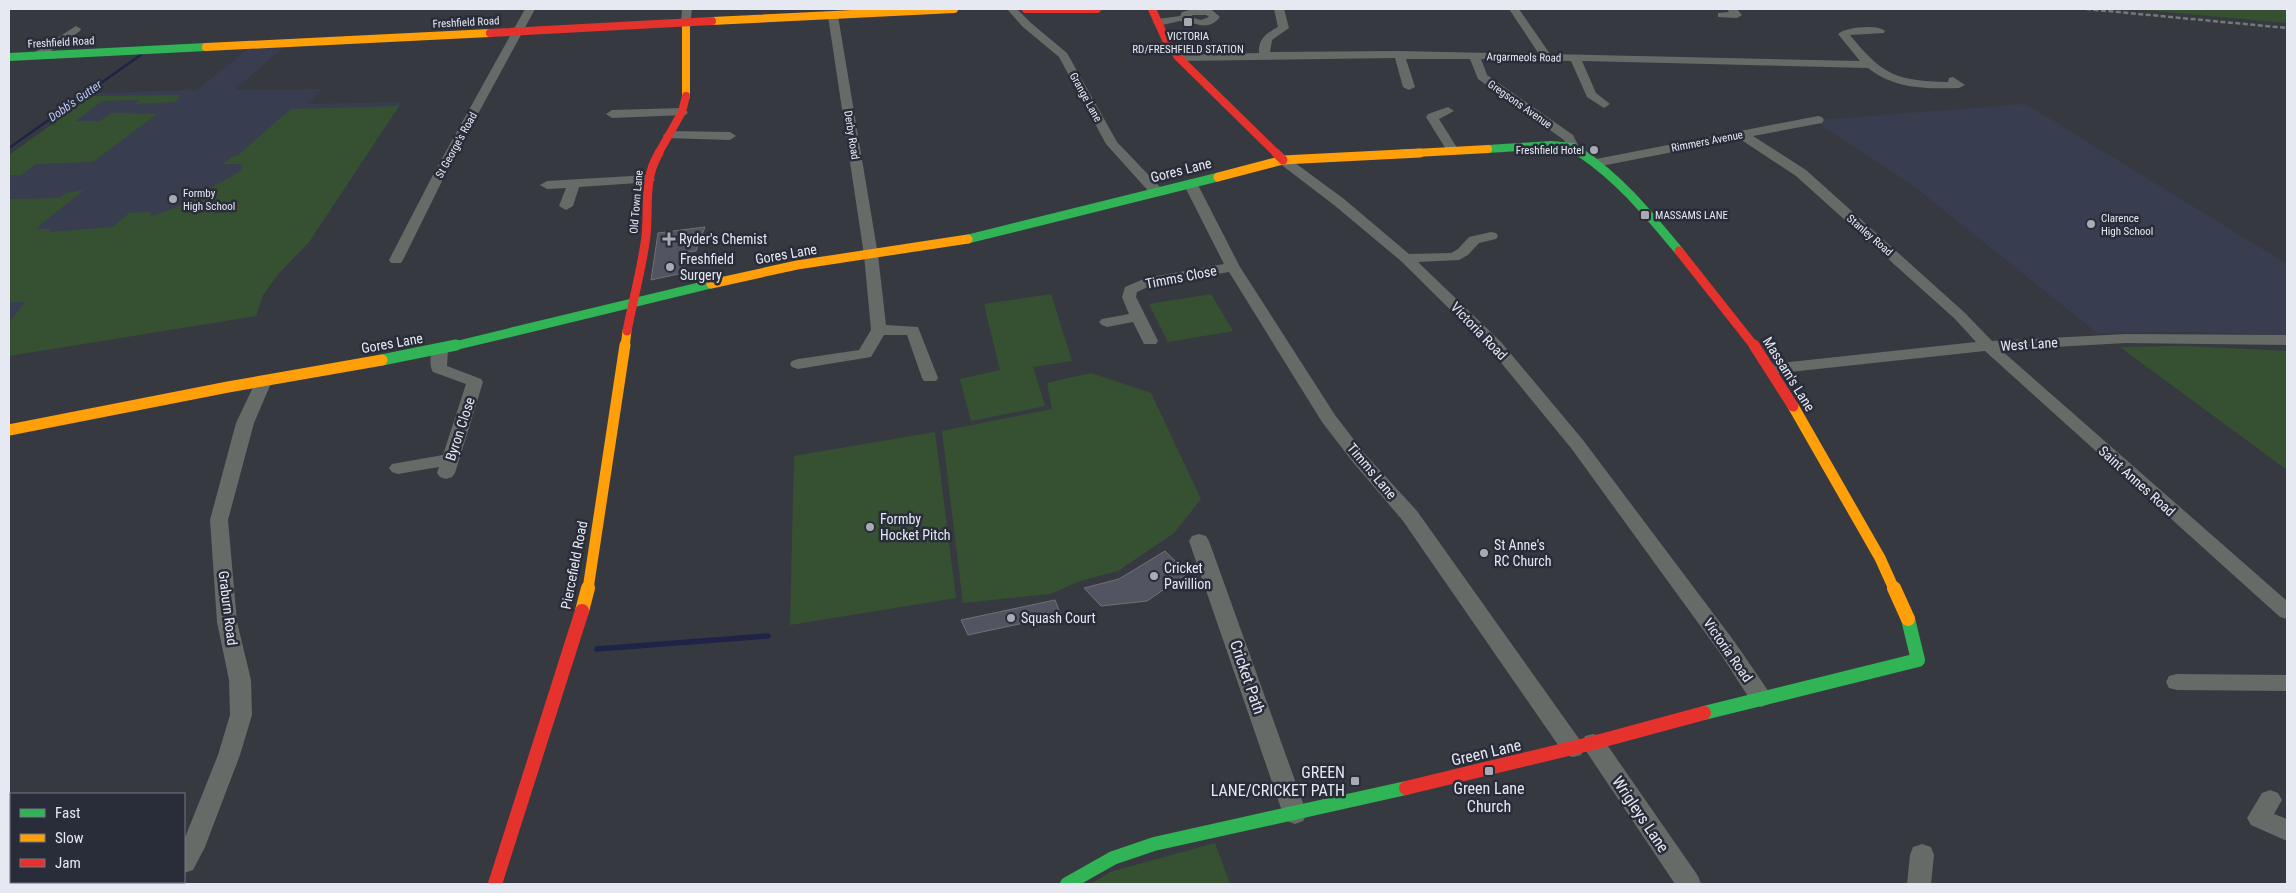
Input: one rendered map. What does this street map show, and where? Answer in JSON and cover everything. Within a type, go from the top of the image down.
[{"type":"street","name":"St George's Road","points":[[396,260],[441,171],[530,9]]},
{"type":"street","points":[[686,23],[687,9]]},
{"type":"street","name":"Freshfield Road","points":[[9,57],[954,9]]},
{"type":"street","name":"Grange Lane","points":[[1012,9],[1027,25],[1062,55],[1112,144],[1156,191]]},
{"type":"street","points":[[1026,9],[1097,9]]},
{"type":"street","name":"Victoria Road","points":[[1152,9],[1167,42],[1179,58],[1283,160],[1339,202],[1407,258],[1495,345],[1577,444],[1727,647],[1761,698]]},
{"type":"street","points":[[1265,55],[1263,46],[1268,37],[1284,28],[1279,9]]},
{"type":"street","points":[[1514,9],[1547,58]]},
{"type":"street","points":[[1722,15],[1739,14]]},
{"type":"street","name":"Derby Road","points":[[833,16],[871,255],[879,330]]},
{"type":"street","points":[[1158,22],[1185,18]]},
{"type":"street","name":"Old Town Lane","points":[[632,301],[646,236],[648,180],[652,164],[682,112],[687,90],[686,23]]},
{"type":"street","points":[[36,56],[76,29]]},
{"type":"street","name":"Argarmeols Road","points":[[1880,31],[1855,31],[1843,34],[1869,65],[1888,77],[1914,86],[1959,85],[1953,80]]},
{"type":"street","points":[[1399,54],[1409,86]]},
{"type":"street","name":"Argarmeols Road","points":[[1179,58],[1399,54],[1869,65]]},
{"type":"street","name":"Gregsons Avenue","points":[[1474,56],[1482,77],[1569,138],[1573,147]]},
{"type":"street","points":[[1576,58],[1591,95],[1604,104]]},
{"type":"street","points":[[1448,111],[1432,117],[1453,151]]},
{"type":"street","points":[[612,114],[682,112]]},
{"type":"street","name":"Rimmers Avenue","points":[[1596,163],[1818,120]]},
{"type":"street","name":"Stanley Road","points":[[1741,134],[1800,173],[1960,316],[1990,346]]},
{"type":"street","points":[[669,135],[730,136]]},
{"type":"street","name":"Gores Lane","points":[[9,430],[264,380],[440,350],[632,301],[797,265],[871,255],[991,234],[1283,160],[1551,145],[1573,147]]},
{"type":"street","name":"Massam's Lane","points":[[1573,147],[1596,163],[1641,206],[1710,287],[1772,369],[1880,558],[1907,614],[1918,660]]},
{"type":"street","points":[[547,185],[648,180]]},
{"type":"street","points":[[566,206],[574,183]]},
{"type":"street","name":"Timms Lane","points":[[1190,183],[1233,266],[1328,418],[1358,457],[1410,516],[1583,746]]},
{"type":"street","points":[[1407,258],[1454,257],[1463,252],[1474,240],[1490,236]]},
{"type":"street","name":"Timms Close","points":[[1150,341],[1129,297],[1130,290],[1136,286],[1233,266]]},
{"type":"street","name":"Piercefield Road","points":[[496,884],[587,594],[632,301]]},
{"type":"street","points":[[1107,322],[1139,317]]},
{"type":"street","points":[[798,364],[866,354],[879,330],[914,330],[930,378]]},
{"type":"street","name":"West Lane","points":[[1772,369],[1990,346],[2108,339],[2226,338],[2287,340]]},
{"type":"street","name":"Saint Annes Road","points":[[1990,346],[2002,360],[2079,429],[2287,612]]},
{"type":"street","name":"Byron Close","points":[[398,468],[448,467],[475,382],[439,368],[440,350]]},
{"type":"street","name":"Graburn Road","points":[[185,860],[193,847],[241,716],[240,680],[227,622],[219,520],[245,423],[264,380]]},
{"type":"street","name":"Cricket Path","points":[[1199,541],[1295,814]]},
{"type":"street","name":"Green Lane","points":[[1067,884],[1113,858],[1154,844],[1295,814],[1583,746],[1761,698],[1918,660]]},
{"type":"street","points":[[2177,682],[2287,683]]},
{"type":"street","name":"Wrigleys Lane","points":[[1583,746],[1688,884]]},
{"type":"street","points":[[2270,800],[2259,818],[2287,830]]},
{"type":"street","points":[[1919,884],[1922,855]]},
{"type":"shaded area","name":"Formby High School","points":[[283,48],[234,90],[322,89],[307,104],[402,102],[309,242],[279,273],[263,295],[256,316],[9,356],[9,155],[96,93],[197,90],[248,49]]},
{"type":"shaded area","name":"Clarence High School","points":[[2026,104],[2287,264],[2287,335],[2191,332],[2097,333],[1911,184],[1825,128],[1818,120]]},
{"type":"green space","points":[[2132,9],[2287,9],[2287,23]]},
{"type":"green space","points":[[180,95],[176,102],[135,104],[139,100],[102,101],[76,121],[100,121],[111,113],[157,114],[93,162],[36,164],[21,175],[9,175],[9,155],[92,96]]},
{"type":"green space","name":"Formby High School","points":[[399,106],[309,242],[279,273],[263,295],[256,316],[9,356],[9,323],[25,302],[9,302],[9,199],[59,198],[66,193],[84,190],[35,229],[51,229],[49,232],[113,227],[129,213],[152,212],[149,215],[152,216],[175,208],[241,171],[242,164],[223,164],[233,156],[237,156],[291,109]]},
{"type":"green space","points":[[1051,294],[1072,361],[1033,367],[1045,406],[971,421],[960,379],[1000,370],[984,304]]},
{"type":"green space","points":[[1211,294],[1233,331],[1168,342],[1149,304]]},
{"type":"green space","points":[[2186,346],[2287,351],[2287,470],[2120,347]]},
{"type":"green space","points":[[1091,373],[1151,393],[1201,499],[1174,533],[1118,571],[1083,580],[1050,594],[963,603],[942,431],[1052,409],[1047,383]]},
{"type":"green space","name":"Formby Hocket Pitch","points":[[935,432],[956,598],[790,625],[794,456]]},
{"type":"green space","points":[[1215,843],[1230,884],[1091,884],[1110,872]]},
{"type":"building","points":[[705,227],[696,251],[686,252],[683,273],[651,280],[658,233]]},
{"type":"building","name":"Cricket Pavillion","points":[[1165,551],[1188,573],[1147,601],[1101,606],[1084,588],[1119,579]]},
{"type":"building","name":"Squash Court","points":[[1055,600],[1061,615],[968,635],[961,620]]},
{"type":"waterway","name":"Dobb's Gutter","points":[[9,148],[142,54]]},
{"type":"waterway","points":[[597,649],[768,636]]},
{"type":"railway","points":[[2086,9],[2287,28]]},
{"type":"traffic: fast","points":[[9,57],[206,47]]},
{"type":"traffic: fast","points":[[1488,149],[1551,145],[1573,147],[1596,163],[1635,199],[1679,251]]},
{"type":"traffic: fast","points":[[968,239],[1218,177]]},
{"type":"traffic: fast","points":[[382,360],[506,334],[711,284]]},
{"type":"traffic: fast","points":[[1704,713],[1918,660],[1908,619]]},
{"type":"traffic: fast","points":[[1067,884],[1113,858],[1154,844],[1406,788]]},
{"type":"traffic: slow","points":[[712,21],[954,9]]},
{"type":"traffic: slow","points":[[686,23],[686,96]]},
{"type":"traffic: slow","points":[[206,47],[490,33]]},
{"type":"traffic: slow","points":[[1218,177],[1283,160],[1488,149]]},
{"type":"traffic: slow","points":[[711,284],[797,265],[968,239]]},
{"type":"traffic: slow","points":[[582,611],[587,594],[627,331]]},
{"type":"traffic: slow","points":[[9,430],[228,387],[382,360]]},
{"type":"traffic: slow","points":[[1793,406],[1880,558],[1908,619]]},
{"type":"traffic: jam","points":[[1026,9],[1097,9]]},
{"type":"traffic: jam","points":[[1152,9],[1167,42],[1179,58],[1283,160]]},
{"type":"traffic: jam","points":[[490,33],[712,21]]},
{"type":"traffic: jam","points":[[627,331],[646,236],[648,179],[652,164],[682,112],[686,96]]},
{"type":"traffic: jam","points":[[1679,251],[1740,326],[1768,365],[1793,406]]},
{"type":"traffic: jam","points":[[495,884],[582,611]]},
{"type":"traffic: jam","points":[[1406,788],[1593,743],[1704,713]]},
{"type":"place","name":"VICTORIA RD/FRESHFIELD STATION","points":[[1188,22]]},
{"type":"place","name":"Freshfield Hotel","points":[[1594,150]]},
{"type":"place","name":"Formby High School","points":[[173,199]]},
{"type":"place","name":"MASSAMS LANE","points":[[1645,215]]},
{"type":"place","name":"Clarence High School","points":[[2091,224]]},
{"type":"place","name":"Ryder's Chemist","points":[[669,239]]},
{"type":"place","name":"Freshfield Surgery","points":[[670,267]]},
{"type":"place","name":"Formby Hocket Pitch","points":[[870,527]]},
{"type":"place","name":"St Anne's RC Church","points":[[1484,553]]},
{"type":"place","name":"Cricket Pavillion","points":[[1154,576]]},
{"type":"place","name":"Squash Court","points":[[1011,618]]},
{"type":"place","name":"Green Lane Church","points":[[1489,771]]},
{"type":"place","name":"GREEN LANE/CRICKET PATH","points":[[1355,781]]}]
